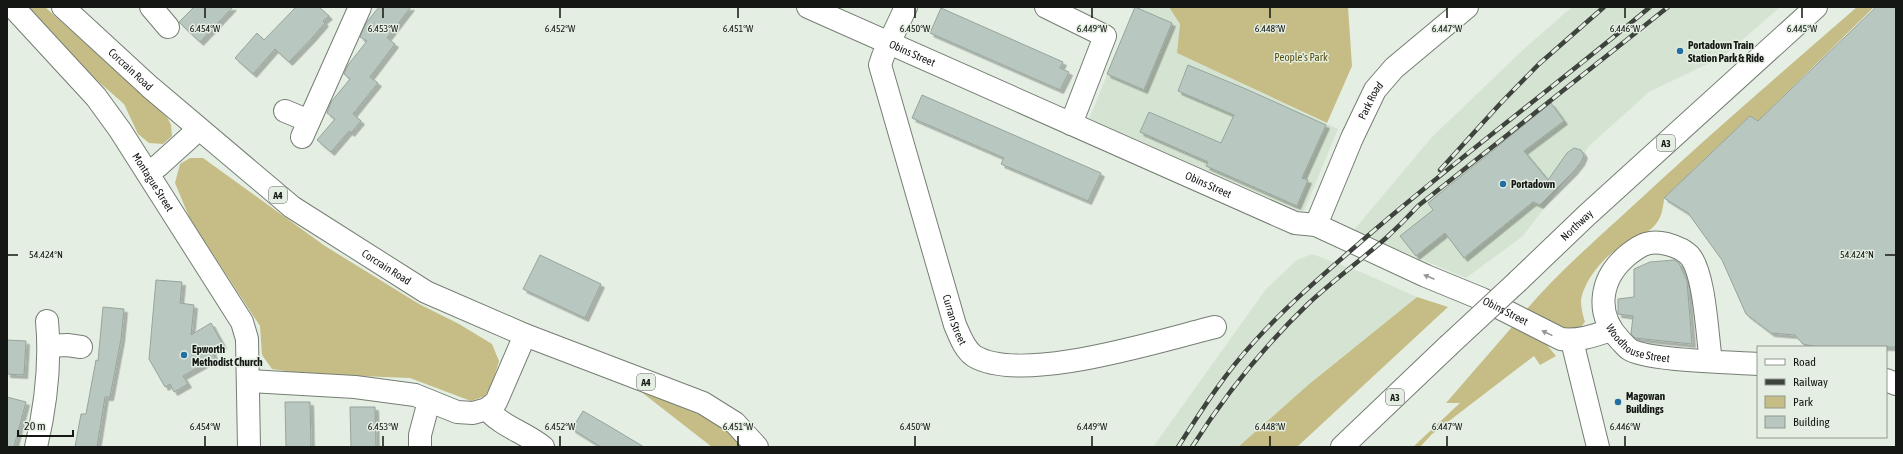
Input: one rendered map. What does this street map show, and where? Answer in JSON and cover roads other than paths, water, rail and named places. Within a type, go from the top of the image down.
[{"type":"main road","name":"Montague Street","points":[[13,7],[96,97],[147,172],[242,322],[247,339],[249,447]]},
{"type":"main road","name":"Corcrain Road","points":[[63,7],[150,87],[292,207],[426,292],[524,335],[703,403],[736,423],[757,447]]},
{"type":"main road","points":[[285,111],[305,129],[360,7]]},
{"type":"main road","name":"Obins Street","points":[[808,7],[888,44],[1295,223],[1316,225],[1482,300],[1561,339],[1584,339],[1611,330]]},
{"type":"main road","name":"Curran Street","points":[[906,7],[888,44],[880,66],[955,325],[964,344],[973,355],[989,362],[1003,364],[1024,366],[1045,364],[1084,359],[1215,326]]},
{"type":"main road","points":[[1046,7],[1105,36],[1071,124]]},
{"type":"main road","name":"Park Road","points":[[1316,225],[1352,138],[1375,90],[1394,68],[1467,7]]},
{"type":"main road","name":"Northway","points":[[1342,447],[1587,215],[1816,7]]},
{"type":"main road","points":[[153,8],[168,27]]},
{"type":"main road","points":[[147,172],[158,166],[200,129]]},
{"type":"main road","name":"Woodhouse Street","points":[[1711,361],[1699,275],[1689,254],[1674,246],[1660,242],[1642,244],[1618,262],[1606,284],[1602,302],[1605,318],[1611,330],[1629,349],[1646,355],[1711,361],[1757,364]]},
{"type":"main road","points":[[36,447],[44,410],[49,346],[47,321]]},
{"type":"main road","points":[[248,381],[355,387],[415,395],[457,412],[473,413],[487,409],[496,402],[524,335]]},
{"type":"main road","points":[[1572,340],[1598,447]]},
{"type":"main road","points":[[49,346],[67,345],[81,347]]},
{"type":"main road","points":[[420,447],[420,435],[429,401]]},
{"type":"main road","points":[[487,409],[502,423],[534,440],[543,447]]},
{"type":"railway","points":[[1440,170],[1499,105],[1539,64],[1604,7]]},
{"type":"railway","points":[[1178,447],[1233,366],[1268,327],[1296,299],[1405,204],[1650,7]]},
{"type":"railway","points":[[1192,447],[1246,372],[1276,336],[1309,303],[1386,238],[1418,206],[1668,7]]},
{"type":"place","name":"Portadown Train Station Park & Ride","points":[[1680,51]]},
{"type":"place","name":"Portadown","points":[[1503,184]]},
{"type":"place","name":"Epworth Methodist Church","points":[[184,355]]},
{"type":"place","name":"Magowan Buildings","points":[[1618,402]]},
{"type":"park label","name":"People's Park","points":[[1301,57]]}]
